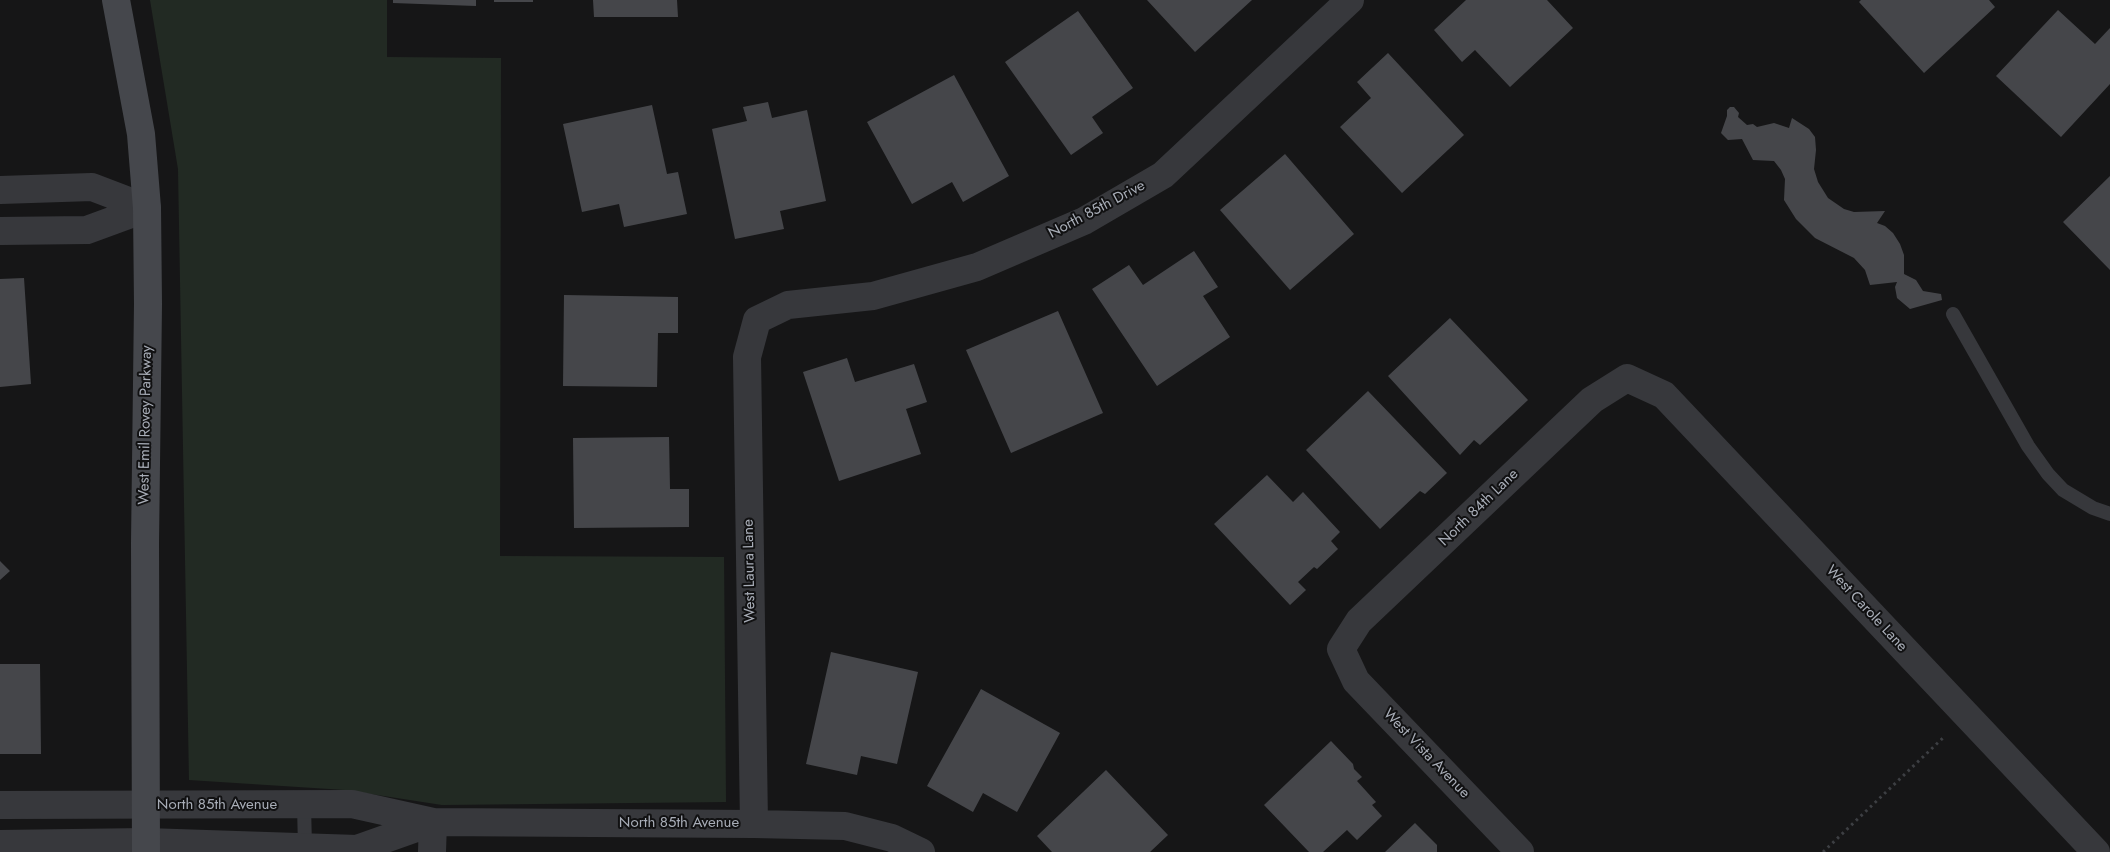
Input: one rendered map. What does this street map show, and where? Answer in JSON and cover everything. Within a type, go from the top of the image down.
[{"type":"street","name":"West Emil Rovey Parkway","points":[[116,0],[141,134],[147,208],[146,847]]},
{"type":"street","name":"North 85th Drive","points":[[757,320],[788,305],[873,296],[977,267],[1084,220],[1163,175],[1350,0]]},
{"type":"street","points":[[0,190],[92,187],[147,208]]},
{"type":"street","points":[[0,231],[87,230],[147,208]]},
{"type":"street","name":"West Laura Lane","points":[[754,824],[747,358],[757,320]]},
{"type":"street","name":"North 84th Lane","points":[[1341,649],[1359,621],[1592,400],[1627,378]]},
{"type":"street","name":"West Carole Lane","points":[[1627,378],[1664,395],[2096,852]]},
{"type":"street","name":"West Vista Avenue","points":[[1341,649],[1356,681],[1520,852]]},
{"type":"street","name":"North 85th Avenue","points":[[0,805],[352,804],[432,822],[844,826],[892,838],[921,852]]},
{"type":"street","points":[[432,822],[432,852]]},
{"type":"street","name":"North 85th Avenue","points":[[0,844],[357,848],[432,822]]},
{"type":"lane","points":[[1953,314],[2028,446],[2048,474],[2063,490],[2092,508],[2110,514]]},
{"type":"lane","points":[[304,805],[304,847]]},
{"type":"path","points":[[1823,852],[1967,715]]},
{"type":"shaded area","points":[[150,0],[387,0],[387,57],[501,58],[500,556],[724,557],[726,802],[442,805],[345,790],[189,780],[178,169]]},
{"type":"building","points":[[393,0],[476,0],[476,6],[393,3]]},
{"type":"building","points":[[494,0],[533,0],[533,2],[494,2]]},
{"type":"building","points":[[593,0],[677,0],[678,17],[594,17]]},
{"type":"building","points":[[1147,0],[1252,0],[1195,52]]},
{"type":"building","points":[[1466,0],[1547,0],[1573,28],[1510,87],[1475,50],[1462,62],[1434,30]]},
{"type":"building","points":[[1861,0],[1989,0],[1995,7],[1924,73],[1859,2]]},
{"type":"building","points":[[2058,10],[2095,44],[2110,28],[2110,84],[2061,137],[1996,76]]},
{"type":"building","points":[[1078,11],[1133,88],[1092,117],[1103,133],[1071,155],[1005,62]]},
{"type":"building","points":[[1388,53],[1464,135],[1402,193],[1340,127],[1371,98],[1357,82]]},
{"type":"building","points":[[954,75],[1009,176],[963,202],[952,182],[912,204],[867,122]]},
{"type":"building","points":[[768,102],[772,118],[807,110],[826,201],[780,211],[784,229],[735,239],[712,129],[747,121],[743,107]]},
{"type":"building","points":[[652,105],[667,174],[678,172],[687,214],[624,227],[619,204],[582,212],[563,124]]},
{"type":"building","points":[[1730,107],[1734,107],[1739,113],[1738,117],[1747,125],[1753,124],[1757,127],[1774,123],[1789,128],[1792,118],[1809,129],[1815,137],[1814,169],[1818,182],[1828,198],[1844,209],[1854,212],[1885,211],[1877,223],[1885,226],[1893,233],[1900,244],[1904,255],[1904,274],[1916,280],[1923,291],[1941,294],[1942,300],[1910,309],[1897,298],[1895,287],[1897,282],[1870,285],[1865,270],[1854,258],[1815,238],[1796,219],[1784,200],[1785,179],[1774,161],[1753,160],[1742,139],[1728,140],[1721,133],[1727,116],[1727,110]]},
{"type":"building","points":[[1285,154],[1354,234],[1290,290],[1220,210]]},
{"type":"building","points":[[2110,176],[2110,270],[2063,222]]},
{"type":"building","points":[[1194,251],[1218,287],[1203,296],[1230,337],[1157,386],[1092,289],[1129,265],[1143,285]]},
{"type":"building","points":[[24,278],[31,384],[0,387],[0,279]]},
{"type":"building","points":[[564,295],[678,297],[678,333],[658,333],[657,387],[563,386]]},
{"type":"building","points":[[1058,311],[1103,413],[1011,453],[966,350]]},
{"type":"building","points":[[1450,318],[1528,400],[1480,445],[1474,440],[1460,455],[1388,376]]},
{"type":"building","points":[[847,358],[855,382],[914,364],[927,402],[906,409],[921,454],[839,481],[803,372]]},
{"type":"building","points":[[1368,391],[1447,473],[1425,494],[1420,491],[1380,529],[1306,450]]},
{"type":"building","points":[[669,437],[670,489],[689,489],[689,527],[574,528],[573,438]]},
{"type":"building","points":[[1267,475],[1293,502],[1303,492],[1340,532],[1331,541],[1338,549],[1317,569],[1314,567],[1298,582],[1306,590],[1290,605],[1214,524]]},
{"type":"building","points":[[0,561],[10,571],[0,580]]},
{"type":"building","points":[[831,652],[918,672],[897,764],[861,756],[857,775],[806,764]]},
{"type":"building","points":[[0,664],[40,664],[41,754],[0,754]]},
{"type":"building","points":[[981,689],[1060,733],[1017,812],[983,793],[973,812],[927,786]]},
{"type":"building","points":[[1331,741],[1353,764],[1354,769],[1362,777],[1357,781],[1376,802],[1372,805],[1382,816],[1357,840],[1347,830],[1323,852],[1309,852],[1264,805]]},
{"type":"building","points":[[1106,770],[1168,835],[1150,852],[1052,852],[1037,836]]},
{"type":"building","points":[[1415,823],[1437,845],[1437,852],[1385,852]]}]
